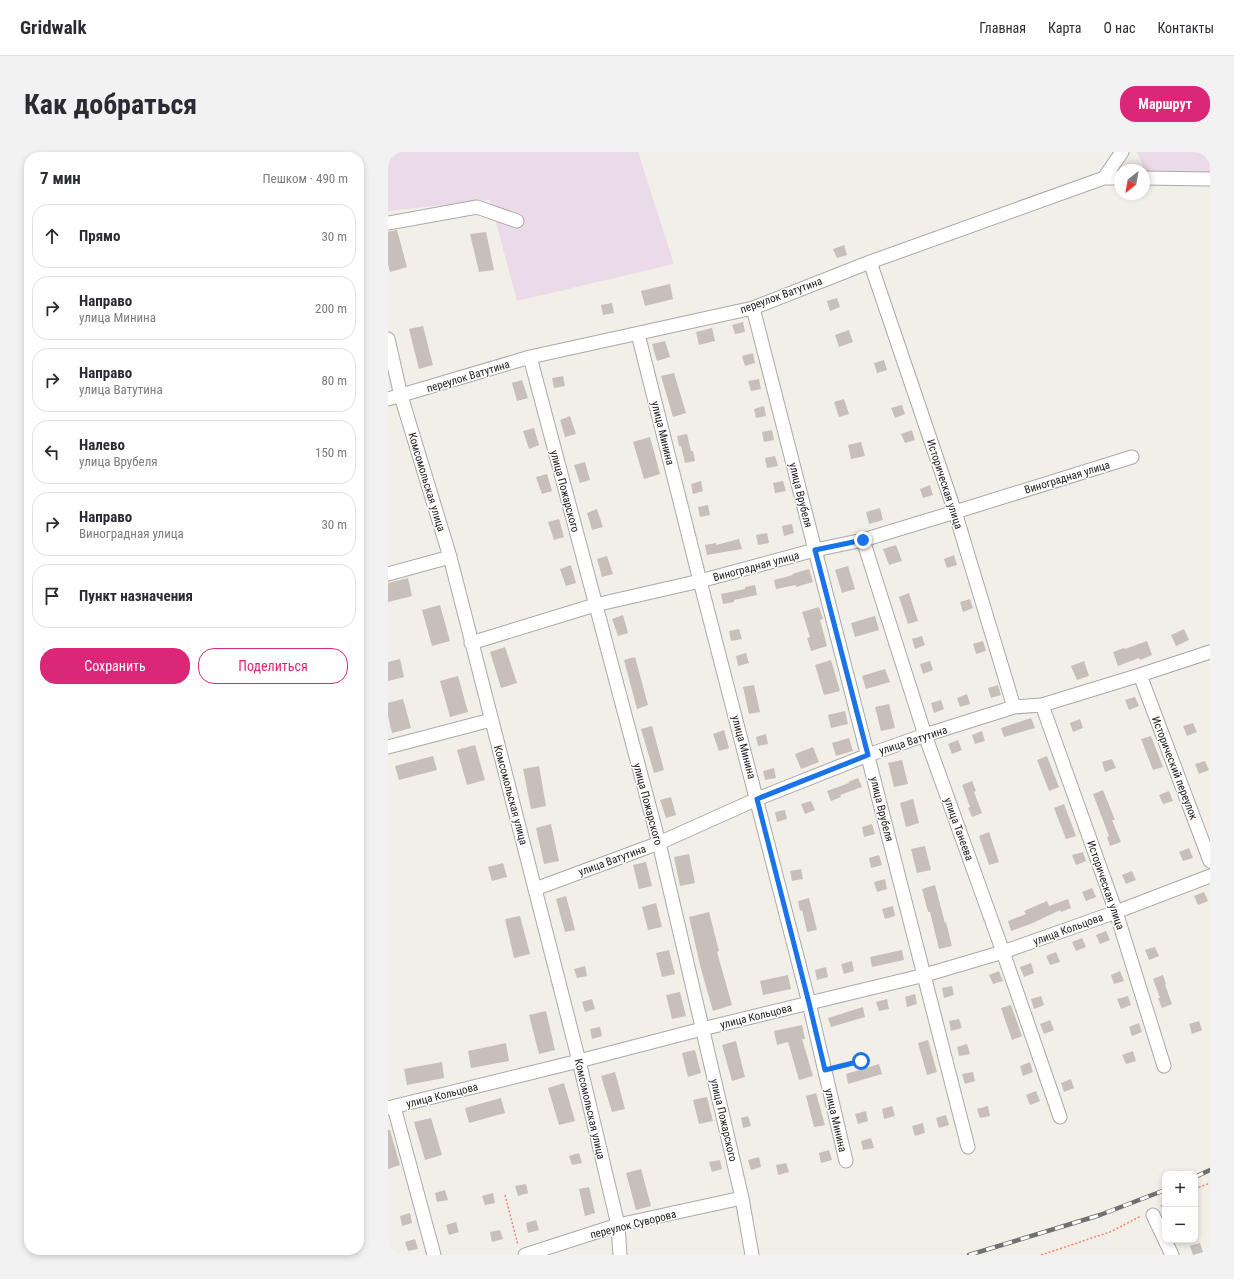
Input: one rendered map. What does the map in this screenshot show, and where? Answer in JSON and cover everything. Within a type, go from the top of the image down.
[{"type":"street","points":[[1104,178],[1122,152]]},
{"type":"street","name":"переулок Ватутина","points":[[388,399],[530,357],[753,308],[870,262],[1104,178],[1114,178]]},
{"type":"street","points":[[1150,178],[1210,179]]},
{"type":"street","points":[[388,223],[477,207],[517,221]]},
{"type":"street","name":"Историческая улица","points":[[870,262],[955,512],[1014,708]]},
{"type":"street","name":"улица Врубеля","points":[[753,308],[968,1147]]},
{"type":"street","name":"улица Минина","points":[[638,334],[809,1003],[846,1161]]},
{"type":"street","name":"Комсомольская улица","points":[[388,339],[401,396],[450,558],[579,1061],[618,1225],[620,1255]]},
{"type":"street","name":"улица Пожарского","points":[[530,357],[659,843],[742,1198],[752,1255]]},
{"type":"street","name":"Виноградная улица","points":[[471,643],[595,604],[700,581],[815,550],[863,540],[1132,457]]},
{"type":"street","name":"улица Танеева","points":[[863,540],[925,735],[1003,952],[1060,1117]]},
{"type":"street","points":[[388,574],[450,558]]},
{"type":"street","name":"улица Ватутина","points":[[535,888],[659,843],[757,799],[868,755],[925,735],[1014,708],[1042,705],[1210,652]]},
{"type":"street","name":"Исторический переулок","points":[[1140,675],[1210,861]]},
{"type":"street","name":"Историческая улица","points":[[1042,705],[1116,912],[1164,1066]]},
{"type":"street","points":[[388,747],[491,720]]},
{"type":"street","name":"улица Кольцова","points":[[391,1108],[702,1029],[925,975],[1003,952],[1116,912],[1210,876]]},
{"type":"street","points":[[391,1108],[434,1255]]},
{"type":"street","name":"переулок Суворова","points":[[522,1251],[618,1225],[742,1198]]},
{"type":"street","points":[[1152,1212],[1172,1255]]},
{"type":"path","points":[[825,1070],[861,1061]]},
{"type":"path","points":[[1198,1188],[1210,1183]]},
{"type":"path","points":[[504,1195],[522,1251]]},
{"type":"path","points":[[1041,1255],[1110,1232],[1162,1206]]},
{"type":"shaded area","points":[[388,152],[638,152],[674,264],[517,301],[490,200],[388,211]]},
{"type":"shaded area","points":[[1137,152],[1210,152],[1210,172],[1150,174],[1150,164],[1142,164]]},
{"type":"building","points":[[397,230],[407,267],[390,272],[388,264],[388,232]]},
{"type":"building","points":[[486,232],[494,270],[479,272],[470,234]]},
{"type":"building","points":[[844,245],[847,255],[837,258],[833,249]]},
{"type":"building","points":[[670,284],[673,299],[645,306],[641,291]]},
{"type":"building","points":[[837,298],[840,307],[830,311],[827,301]]},
{"type":"building","points":[[612,303],[614,313],[603,315],[601,305]]},
{"type":"building","points":[[743,322],[745,332],[735,334],[732,325]]},
{"type":"building","points":[[423,326],[433,365],[419,369],[409,329]]},
{"type":"building","points":[[712,328],[715,341],[699,345],[696,332]]},
{"type":"building","points":[[849,330],[853,342],[839,347],[835,335]]},
{"type":"building","points":[[665,341],[670,357],[657,361],[652,344]]},
{"type":"building","points":[[753,353],[755,363],[745,366],[742,356]]},
{"type":"building","points":[[884,360],[887,370],[877,373],[874,363]]},
{"type":"building","points":[[674,373],[686,413],[673,417],[661,376]]},
{"type":"building","points":[[563,376],[565,386],[554,388],[552,378]]},
{"type":"building","points":[[759,379],[761,389],[751,391],[748,381]]},
{"type":"building","points":[[522,380],[528,398],[517,401],[512,383]]},
{"type":"building","points":[[844,399],[849,414],[839,417],[834,402]]},
{"type":"building","points":[[902,405],[905,414],[895,418],[891,408]]},
{"type":"building","points":[[764,406],[766,416],[756,418],[754,409]]},
{"type":"building","points":[[570,416],[576,434],[565,437],[560,420]]},
{"type":"building","points":[[534,428],[539,445],[529,449],[523,431]]},
{"type":"building","points":[[772,430],[774,440],[764,442],[762,432]]},
{"type":"building","points":[[912,430],[915,440],[905,443],[901,434]]},
{"type":"building","points":[[687,434],[695,461],[685,463],[677,436]]},
{"type":"building","points":[[650,437],[660,474],[644,479],[633,442]]},
{"type":"building","points":[[861,442],[865,456],[851,459],[848,445]]},
{"type":"building","points":[[775,456],[778,466],[767,468],[765,458]]},
{"type":"building","points":[[585,462],[590,480],[580,483],[574,465]]},
{"type":"building","points":[[547,474],[552,491],[542,494],[536,477]]},
{"type":"building","points":[[701,481],[703,491],[693,494],[691,484]]},
{"type":"building","points":[[783,481],[786,491],[775,493],[773,483]]},
{"type":"building","points":[[930,485],[933,495],[923,498],[920,489]]},
{"type":"building","points":[[708,505],[710,515],[700,517],[698,507]]},
{"type":"building","points":[[880,508],[883,520],[869,524],[866,512]]},
{"type":"building","points":[[597,509],[603,527],[592,530],[587,513]]},
{"type":"building","points":[[559,519],[564,537],[554,540],[548,522]]},
{"type":"building","points":[[792,524],[794,533],[784,536],[782,526]]},
{"type":"building","points":[[767,533],[769,543],[758,545],[756,535]]},
{"type":"building","points":[[739,539],[742,549],[707,555],[705,545],[716,543],[716,545]]},
{"type":"building","points":[[896,545],[902,561],[889,565],[883,549]]},
{"type":"building","points":[[954,555],[957,565],[947,568],[944,559]]},
{"type":"building","points":[[607,556],[613,574],[602,577],[597,559]]},
{"type":"building","points":[[571,565],[576,583],[566,586],[560,569]]},
{"type":"building","points":[[848,566],[855,589],[842,593],[835,570]]},
{"type":"building","points":[[809,569],[813,582],[796,587],[796,585],[776,589],[774,580]]},
{"type":"building","points":[[408,578],[412,596],[388,602],[388,583]]},
{"type":"building","points":[[755,585],[757,595],[723,604],[721,594],[745,589],[745,587]]},
{"type":"building","points":[[909,593],[918,621],[908,624],[899,597]]},
{"type":"building","points":[[970,599],[973,608],[963,612],[960,602]]},
{"type":"building","points":[[440,605],[450,641],[432,646],[422,610]]},
{"type":"building","points":[[819,607],[823,619],[820,620],[827,646],[811,651],[807,638],[810,637],[802,612]]},
{"type":"building","points":[[623,615],[628,633],[618,636],[612,619]]},
{"type":"building","points":[[875,616],[879,630],[855,637],[851,623]]},
{"type":"building","points":[[739,629],[742,639],[731,641],[729,631]]},
{"type":"building","points":[[1184,629],[1189,640],[1176,646],[1171,635]]},
{"type":"building","points":[[922,636],[925,645],[915,649],[912,639]]},
{"type":"building","points":[[983,641],[986,651],[976,654],[973,644]]},
{"type":"building","points":[[1147,641],[1152,655],[1118,666],[1113,652]]},
{"type":"building","points":[[505,647],[517,683],[501,688],[490,652]]},
{"type":"building","points":[[746,653],[749,663],[738,666],[736,656]]},
{"type":"building","points":[[635,657],[648,705],[637,709],[624,660]]},
{"type":"building","points":[[400,659],[404,677],[388,681],[388,662]]},
{"type":"building","points":[[831,660],[840,691],[824,695],[815,665]]},
{"type":"building","points":[[930,661],[933,670],[923,674],[920,664]]},
{"type":"building","points":[[1084,661],[1089,676],[1077,680],[1071,666]]},
{"type":"building","points":[[885,669],[890,682],[866,689],[862,676]]},
{"type":"building","points":[[458,676],[468,712],[450,717],[440,681]]},
{"type":"building","points":[[754,685],[760,712],[749,714],[743,687]]},
{"type":"building","points":[[998,685],[1001,695],[991,698],[988,688]]},
{"type":"building","points":[[967,694],[970,704],[960,707],[957,698]]},
{"type":"building","points":[[1135,697],[1139,706],[1129,710],[1125,700]]},
{"type":"building","points":[[403,699],[411,728],[392,733],[388,716],[388,703]]},
{"type":"building","points":[[941,700],[944,709],[934,713],[931,703]]},
{"type":"building","points":[[889,704],[895,728],[881,731],[875,707]]},
{"type":"building","points":[[845,711],[848,724],[831,728],[828,715]]},
{"type":"building","points":[[1031,718],[1035,728],[1004,737],[1001,728]]},
{"type":"building","points":[[1080,719],[1083,728],[1073,732],[1070,723]]},
{"type":"building","points":[[1193,723],[1197,732],[1187,736],[1183,726]]},
{"type":"building","points":[[652,726],[664,770],[654,773],[641,729]]},
{"type":"building","points":[[724,730],[729,748],[719,751],[713,734]]},
{"type":"building","points":[[982,731],[985,741],[975,744],[972,735]]},
{"type":"building","points":[[766,734],[768,744],[758,746],[756,737]]},
{"type":"building","points":[[1151,736],[1163,767],[1153,770],[1141,739]]},
{"type":"building","points":[[849,738],[853,751],[836,756],[832,743]]},
{"type":"building","points":[[958,740],[962,750],[952,754],[948,744]]},
{"type":"building","points":[[475,745],[485,780],[467,785],[457,750]]},
{"type":"building","points":[[813,747],[819,762],[801,769],[795,754]]},
{"type":"building","points":[[433,756],[437,770],[399,780],[395,766]]},
{"type":"building","points":[[1047,756],[1059,787],[1049,791],[1037,760]]},
{"type":"building","points":[[1112,759],[1116,768],[1105,772],[1102,762]]},
{"type":"building","points":[[902,760],[908,784],[894,787],[888,763]]},
{"type":"building","points":[[1205,761],[1209,770],[1199,774],[1195,764]]},
{"type":"building","points":[[539,766],[546,806],[531,809],[523,769]]},
{"type":"building","points":[[774,768],[776,778],[765,780],[763,771]]},
{"type":"building","points":[[858,778],[862,787],[840,795],[841,797],[831,801],[827,791]]},
{"type":"building","points":[[972,781],[976,791],[974,792],[982,813],[972,817],[962,785]]},
{"type":"building","points":[[1103,790],[1115,820],[1112,820],[1121,842],[1110,846],[1107,837],[1109,836],[1093,794]]},
{"type":"building","points":[[1169,791],[1173,801],[1163,804],[1159,795]]},
{"type":"building","points":[[671,797],[676,815],[666,818],[660,800]]},
{"type":"building","points":[[913,799],[919,823],[906,827],[900,803]]},
{"type":"building","points":[[811,801],[815,810],[805,814],[801,804]]},
{"type":"building","points":[[1064,804],[1076,836],[1066,839],[1054,808]]},
{"type":"building","points":[[785,810],[787,819],[777,822],[775,812]]},
{"type":"building","points":[[551,824],[559,861],[544,864],[536,828]]},
{"type":"building","points":[[872,824],[875,834],[864,837],[862,827]]},
{"type":"building","points":[[989,832],[999,862],[989,865],[979,836]]},
{"type":"building","points":[[925,846],[931,870],[917,873],[911,849]]},
{"type":"building","points":[[1189,848],[1193,858],[1183,861],[1179,852]]},
{"type":"building","points":[[1083,852],[1086,861],[1076,865],[1072,855]]},
{"type":"building","points":[[689,854],[695,883],[680,886],[674,857]]},
{"type":"building","points":[[879,855],[882,865],[871,868],[869,858]]},
{"type":"building","points":[[646,862],[652,886],[639,889],[633,865]]},
{"type":"building","points":[[503,863],[507,877],[492,881],[488,867]]},
{"type":"building","points":[[801,869],[803,879],[792,881],[790,871]]},
{"type":"building","points":[[1132,871],[1136,880],[1126,884],[1122,875]]},
{"type":"building","points":[[885,879],[887,889],[877,892],[874,882]]},
{"type":"building","points":[[935,885],[952,946],[939,949],[930,912],[928,912],[922,889]]},
{"type":"building","points":[[1092,888],[1096,897],[1086,901],[1082,892]]},
{"type":"building","points":[[1204,892],[1208,901],[1198,905],[1194,896]]},
{"type":"building","points":[[566,896],[575,930],[565,932],[556,899]]},
{"type":"building","points":[[809,898],[817,930],[807,932],[802,910],[800,911],[798,901]]},
{"type":"building","points":[[1068,899],[1071,908],[1061,912],[1060,910],[1033,923],[1011,931],[1008,921],[1026,914],[1024,911],[1047,901],[1049,906]]},
{"type":"building","points":[[656,903],[662,927],[648,930],[642,907]]},
{"type":"building","points":[[893,906],[895,916],[885,919],[882,909]]},
{"type":"building","points":[[709,912],[719,951],[717,952],[732,1005],[713,1011],[701,969],[689,917]]},
{"type":"building","points":[[520,916],[530,954],[514,958],[505,919]]},
{"type":"building","points":[[1106,931],[1110,940],[1100,944],[1096,935]]},
{"type":"building","points":[[1082,938],[1086,947],[1076,951],[1072,942]]},
{"type":"building","points":[[1155,947],[1159,956],[1149,960],[1145,950]]},
{"type":"building","points":[[669,950],[675,974],[662,977],[656,953]]},
{"type":"building","points":[[902,950],[904,960],[872,967],[870,957]]},
{"type":"building","points":[[1056,952],[1060,962],[1050,965],[1046,956]]},
{"type":"building","points":[[852,961],[854,971],[844,974],[841,964]]},
{"type":"building","points":[[1031,963],[1034,973],[1024,977],[1020,967]]},
{"type":"building","points":[[585,966],[587,976],[577,978],[574,969]]},
{"type":"building","points":[[826,967],[828,977],[817,980],[815,970]]},
{"type":"building","points":[[999,971],[1003,981],[993,984],[989,975]]},
{"type":"building","points":[[1120,971],[1124,981],[1114,984],[1111,975]]},
{"type":"building","points":[[788,975],[791,989],[763,995],[760,981]]},
{"type":"building","points":[[1163,975],[1172,1004],[1162,1008],[1153,979]]},
{"type":"building","points":[[952,986],[954,995],[944,998],[942,988]]},
{"type":"building","points":[[680,992],[686,1016],[672,1019],[666,995]]},
{"type":"building","points":[[915,994],[917,1004],[907,1007],[905,997]]},
{"type":"building","points":[[1041,996],[1044,1005],[1034,1009],[1031,999]]},
{"type":"building","points":[[1128,996],[1131,1005],[1121,1009],[1117,999]]},
{"type":"building","points":[[592,999],[595,1009],[585,1012],[582,1002]]},
{"type":"building","points":[[887,999],[889,1009],[879,1011],[876,1002]]},
{"type":"building","points":[[1011,1005],[1022,1036],[1012,1040],[1001,1008]]},
{"type":"building","points":[[863,1007],[865,1017],[831,1027],[828,1018]]},
{"type":"building","points":[[546,1011],[555,1050],[539,1054],[529,1015]]},
{"type":"building","points":[[959,1019],[962,1028],[951,1031],[949,1021]]},
{"type":"building","points":[[1050,1020],[1054,1030],[1044,1034],[1040,1024]]},
{"type":"building","points":[[1199,1021],[1202,1030],[1192,1034],[1189,1024]]},
{"type":"building","points":[[1139,1023],[1142,1032],[1132,1036],[1129,1027]]},
{"type":"building","points":[[802,1025],[805,1039],[802,1039],[813,1076],[799,1080],[788,1042],[777,1045],[774,1031]]},
{"type":"building","points":[[600,1027],[602,1036],[592,1039],[590,1029]]},
{"type":"building","points":[[928,1040],[937,1072],[927,1075],[918,1043]]},
{"type":"building","points":[[736,1041],[745,1077],[732,1081],[722,1045]]},
{"type":"building","points":[[506,1043],[509,1061],[471,1068],[468,1051]]},
{"type":"building","points":[[967,1044],[970,1054],[959,1056],[957,1047]]},
{"type":"building","points":[[695,1050],[701,1073],[688,1077],[682,1053]]},
{"type":"building","points":[[1133,1051],[1136,1061],[1126,1064],[1122,1055]]},
{"type":"building","points":[[442,1062],[444,1078],[407,1085],[404,1069]]},
{"type":"building","points":[[1030,1062],[1033,1072],[1023,1076],[1020,1066]]},
{"type":"building","points":[[879,1064],[882,1074],[848,1084],[846,1074]]},
{"type":"building","points":[[615,1072],[625,1109],[612,1112],[601,1076]]},
{"type":"building","points":[[973,1072],[975,1081],[965,1084],[962,1074]]},
{"type":"building","points":[[1071,1079],[1074,1088],[1064,1092],[1061,1083]]},
{"type":"building","points":[[564,1083],[575,1121],[559,1125],[548,1088]]},
{"type":"building","points":[[1036,1091],[1040,1101],[1030,1105],[1026,1095]]},
{"type":"building","points":[[816,1093],[825,1125],[814,1127],[806,1096]]},
{"type":"building","points":[[707,1097],[713,1121],[699,1124],[693,1100]]},
{"type":"building","points":[[501,1098],[505,1113],[469,1123],[465,1108]]},
{"type":"building","points":[[892,1106],[895,1116],[884,1119],[882,1109]]},
{"type":"building","points":[[988,1106],[990,1116],[980,1118],[977,1109]]},
{"type":"building","points":[[866,1111],[868,1121],[858,1124],[855,1114]]},
{"type":"building","points":[[946,1115],[949,1125],[939,1128],[936,1118]]},
{"type":"building","points":[[748,1116],[751,1126],[743,1128],[741,1118]]},
{"type":"building","points":[[431,1118],[442,1155],[425,1160],[414,1122]]},
{"type":"building","points":[[923,1123],[925,1133],[915,1136],[912,1126]]},
{"type":"building","points":[[388,1130],[390,1130],[400,1165],[388,1169]]},
{"type":"building","points":[[871,1138],[874,1148],[863,1150],[861,1141]]},
{"type":"building","points":[[829,1150],[832,1160],[821,1163],[819,1153]]},
{"type":"building","points":[[579,1153],[582,1163],[572,1165],[569,1156]]},
{"type":"building","points":[[759,1157],[761,1167],[751,1170],[748,1160]]},
{"type":"building","points":[[720,1160],[722,1169],[712,1172],[709,1162]]},
{"type":"building","points":[[786,1163],[789,1172],[778,1175],[776,1165]]},
{"type":"building","points":[[641,1169],[651,1206],[636,1210],[626,1173]]},
{"type":"building","points":[[526,1184],[528,1193],[518,1196],[515,1186]]},
{"type":"building","points":[[589,1187],[595,1213],[585,1216],[579,1189]]},
{"type":"building","points":[[445,1190],[448,1200],[437,1202],[435,1193]]},
{"type":"building","points":[[493,1193],[495,1203],[485,1205],[482,1196]]},
{"type":"building","points":[[410,1213],[412,1223],[402,1226],[400,1216]]},
{"type":"building","points":[[536,1220],[539,1230],[528,1233],[526,1223]]},
{"type":"building","points":[[456,1222],[459,1232],[449,1235],[446,1225]]},
{"type":"building","points":[[500,1230],[503,1239],[492,1242],[490,1232]]},
{"type":"building","points":[[415,1239],[418,1249],[408,1251],[405,1242]]},
{"type":"building","points":[[1200,1243],[1203,1252],[1193,1255],[1190,1246]]},
{"type":"railway","points":[[1198,1176],[1210,1170]]},
{"type":"railway","points":[[969,1255],[1100,1215],[1162,1191]]},
{"type":"route","points":[[861,1061],[825,1070],[757,799],[868,755],[815,550],[863,540]]}]
